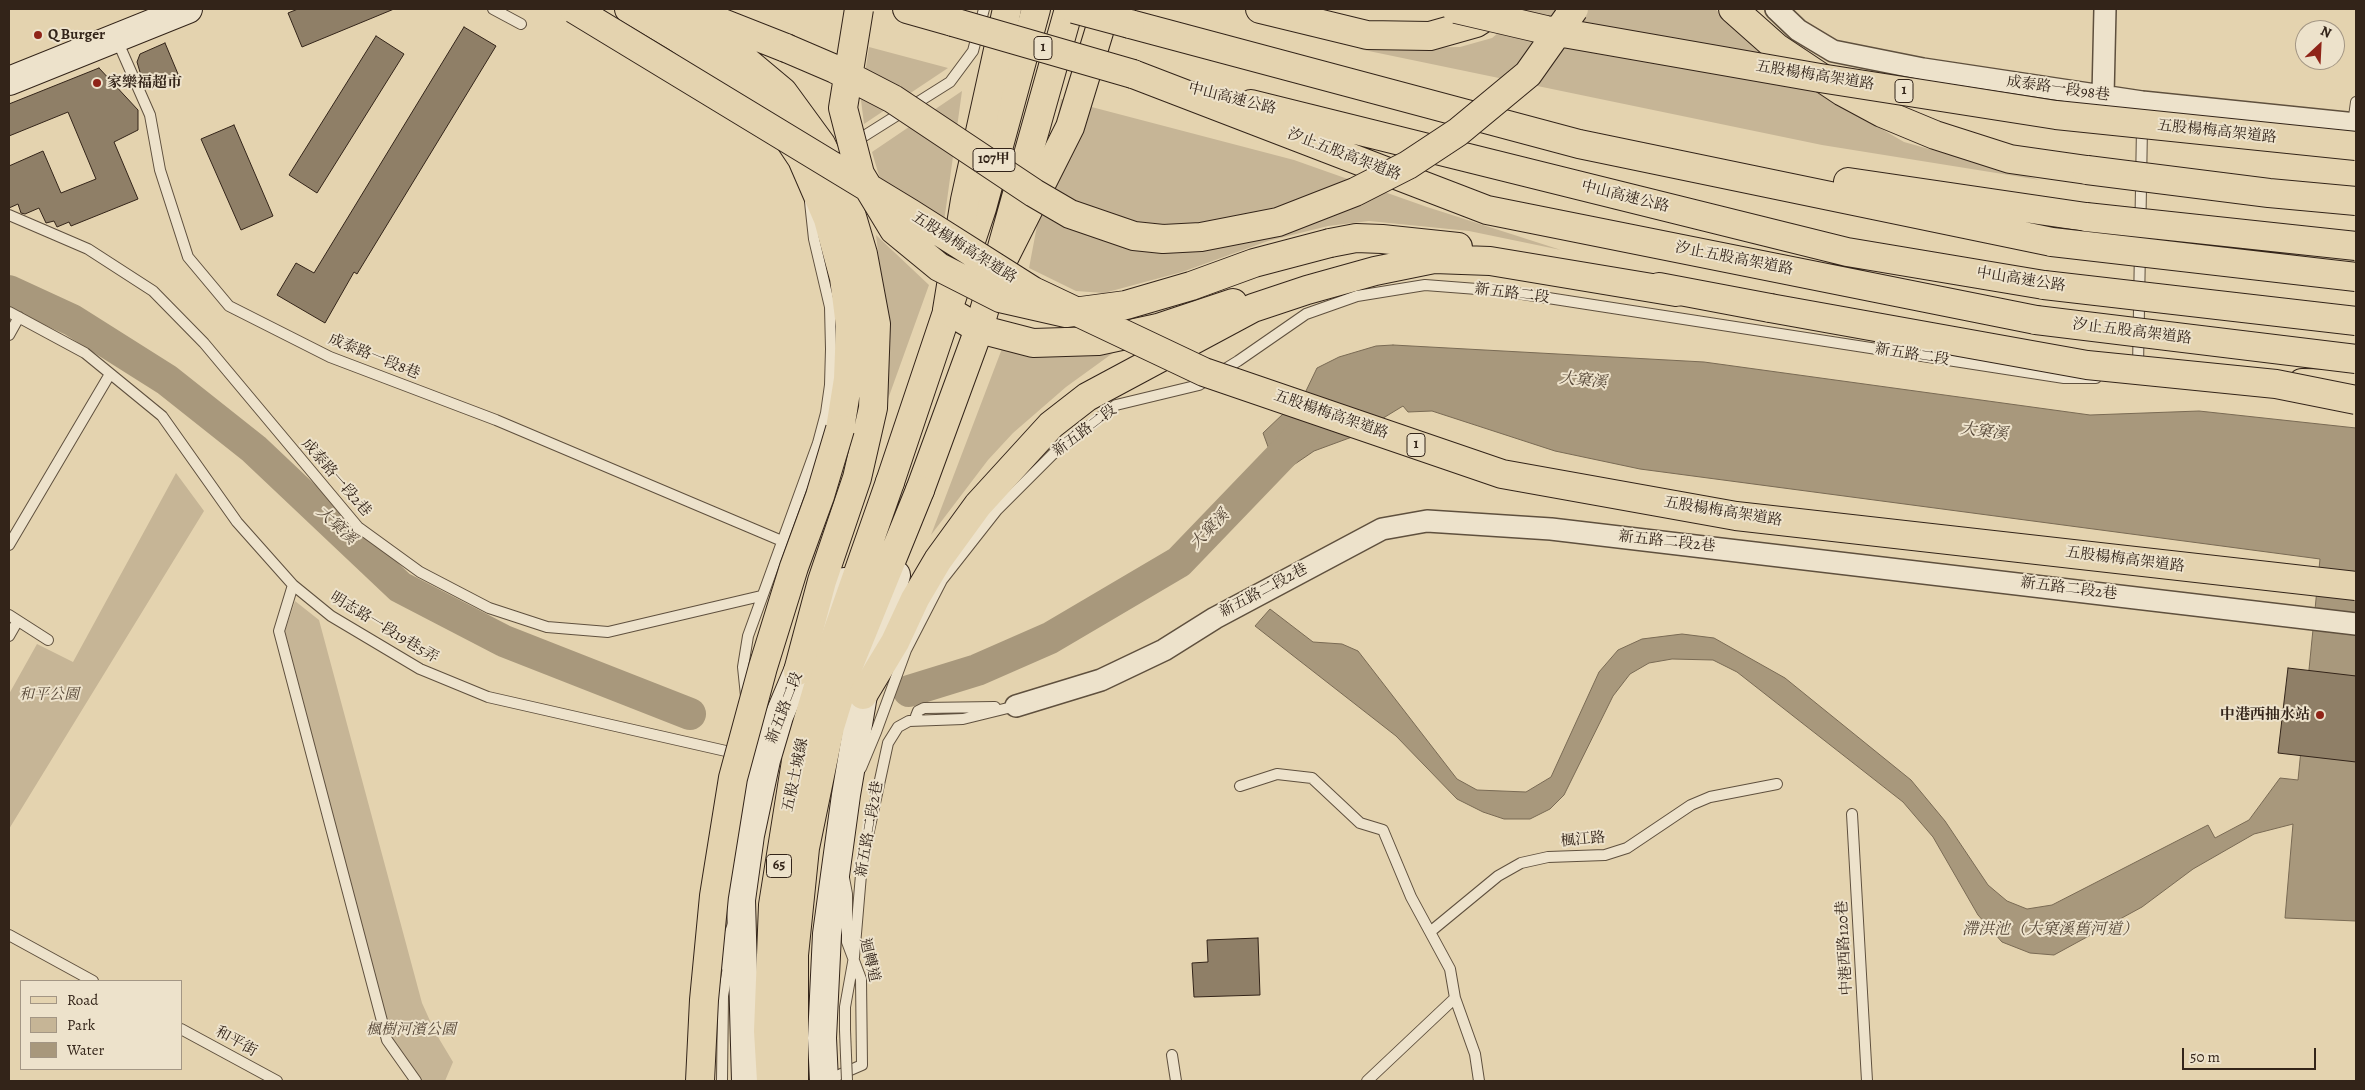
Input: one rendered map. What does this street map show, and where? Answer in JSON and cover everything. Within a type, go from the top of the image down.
[{"type":"main road","name":"五股楊梅高架道路","points":[[574,9],[910,214],[1033,292],[1204,372],[1502,474],[1736,516],[2356,586]]},
{"type":"main road","points":[[629,9],[676,37],[729,73],[770,111],[802,159],[828,219],[844,278],[850,326],[848,379],[840,428],[820,496],[794,567],[763,667],[733,778],[714,896],[704,1000],[700,1081]]},
{"type":"main road","points":[[652,9],[686,25],[740,56],[783,92],[821,144],[845,193],[863,254],[876,324],[873,408],[857,478],[822,581],[798,671]]},
{"type":"main road","points":[[687,9],[835,69],[893,99],[1034,193],[1070,214],[1134,236],[1164,239],[1201,238],[1278,222],[1354,192],[1408,165],[1458,132],[1528,74],[1574,9]]},
{"type":"main road","points":[[859,9],[844,108],[860,174],[894,230],[939,267],[1000,298],[1066,313],[1126,304],[1191,286],[1254,263],[1356,238],[1445,245],[1584,266],[1676,292]]},
{"type":"main road","name":"中山高速公路","points":[[907,9],[1133,74],[1847,252],[2044,285],[2356,321]]},
{"type":"main road","points":[[1007,9],[965,200],[947,310],[979,329],[1033,342],[1098,341],[1191,318],[1334,269],[1408,259],[1490,261],[1770,308],[2087,365],[2276,384],[2356,400]]},
{"type":"main road","name":"新五路二段","points":[[746,1080],[741,900],[750,835],[757,748],[779,716],[798,671],[827,619],[890,482],[982,208],[1036,9]]},
{"type":"main road","name":"新五路二段","points":[[834,1034],[827,934],[846,795],[863,695],[920,490],[979,329],[996,274],[1069,9]]},
{"type":"main road","points":[[1074,9],[1579,144],[2052,242],[2356,278]]},
{"type":"main road","points":[[996,274],[1070,126],[1106,9]]},
{"type":"main road","points":[[1260,9],[1368,35],[1430,36],[1476,23],[1498,9]]},
{"type":"main road","name":"五股楊梅高架道路","points":[[1456,9],[1546,30],[1810,76],[2056,115],[2123,122],[2355,132]]},
{"type":"main road","points":[[1735,10],[1776,48],[1843,92],[1882,113],[1935,135],[2010,160],[2269,193],[2356,201]]},
{"type":"main road","points":[[9,81],[117,39],[176,11]]},
{"type":"main road","name":"汐止五股高架道路","points":[[1133,74],[1487,210],[2036,320],[2356,359]]},
{"type":"main road","points":[[1579,144],[2086,216],[2356,246]]},
{"type":"main road","points":[[2269,193],[2356,209]]},
{"type":"main road","points":[[863,695],[895,642],[915,599],[938,560],[978,506],[1051,425],[1087,397],[1253,308],[1307,290],[1375,271],[1434,259]]},
{"type":"main road","points":[[2276,384],[2320,382],[2356,384]]},
{"type":"main road","name":"五股土城線","points":[[794,1081],[794,955],[805,848],[830,727],[839,661],[890,482]]},
{"type":"main road","name":"五股土城線","points":[[746,1080],[768,1031],[773,906],[796,761],[839,661],[920,490]]},
{"type":"main road","name":"107甲","points":[[824,1081],[834,1034]]},
{"type":"street","name":"成泰路一段98巷","points":[[1776,9],[1798,30],[1833,51],[1923,69],[2355,132]]},
{"type":"street","points":[[2105,9],[2104,96],[2123,122]]},
{"type":"street","name":"新五路二段2巷","points":[[1016,706],[1100,680],[1164,650],[1215,618],[1382,529],[1427,521],[1560,530],[2356,624]]},
{"type":"lane","points":[[493,9],[520,24]]},
{"type":"lane","points":[[843,149],[950,82],[973,51],[984,9]]},
{"type":"lane","name":"成泰路一段8巷","points":[[117,39],[150,116],[160,170],[188,257],[230,306],[330,358],[496,420],[782,541]]},
{"type":"lane","name":"新五路二段","points":[[846,795],[866,758],[906,650],[942,580],[998,510],[1053,454],[1116,405],[1199,386],[1306,314],[1357,296],[1425,285],[1503,291],[2064,378],[2138,378],[2142,102]]},
{"type":"lane","points":[[2355,132],[2356,102]]},
{"type":"lane","name":"新五路二段","points":[[757,748],[746,698],[743,667],[748,636],[818,443],[826,413],[830,385],[832,349],[830,307],[814,239],[809,189]]},
{"type":"lane","name":"成泰路一段2巷","points":[[9,215],[88,249],[153,290],[204,343],[358,527],[420,572],[489,608],[547,627],[608,632],[761,596]]},
{"type":"lane","name":"明志路一段19巷5弄","points":[[9,312],[85,353],[162,416],[237,522],[293,585],[331,616],[420,670],[488,697],[757,748]]},
{"type":"lane","points":[[9,335],[19,318]]},
{"type":"lane","points":[[9,545],[110,374]]},
{"type":"lane","points":[[293,585],[279,632],[387,1040],[416,1081]]},
{"type":"lane","points":[[9,636],[13,618],[48,640]]},
{"type":"lane","name":"新五路二段2巷","points":[[854,957],[862,863],[888,743],[898,728],[909,722],[963,719],[1016,706]]},
{"type":"lane","points":[[1240,786],[1277,774],[1312,778],[1360,823],[1383,830],[1411,898],[1450,968],[1454,998],[1474,1054],[1479,1081]]},
{"type":"lane","name":"楓江路","points":[[1430,932],[1498,876],[1521,863],[1548,857],[1606,855],[1627,848],[1691,805],[1710,797],[1777,784]]},
{"type":"lane","name":"中港西路120巷","points":[[1852,814],[1867,1081]]},
{"type":"lane","name":"迴轉道","points":[[824,1081],[862,1065],[861,979],[848,942],[847,894],[839,850]]},
{"type":"lane","points":[[706,1081],[716,975],[741,900]]},
{"type":"lane","points":[[9,935],[91,980]]},
{"type":"lane","points":[[846,1081],[834,1034],[854,957]]},
{"type":"lane","points":[[1367,1081],[1454,998]]},
{"type":"lane","name":"和平街","points":[[182,1030],[276,1081]]},
{"type":"lane","points":[[1172,1055],[1176,1081]]},
{"type":"green space","points":[[1528,9],[1715,9],[1806,85],[1904,142],[2040,180],[1822,145],[1359,49],[1460,47],[1492,38]]},
{"type":"green space","points":[[869,47],[948,68],[864,124],[861,100]]},
{"type":"green space","points":[[962,91],[944,222],[880,179],[872,152]]},
{"type":"green space","points":[[1061,99],[1294,160],[1427,207],[1561,250],[1469,231],[1369,221],[1328,226],[1268,241],[1182,272],[1104,293],[1076,291],[1029,268]]},
{"type":"green space","points":[[876,235],[929,285],[879,424],[885,311]]},
{"type":"green space","points":[[1124,345],[1066,387],[1013,433],[988,460],[931,535],[1003,346]]},
{"type":"green space","name":"和平公園","points":[[176,473],[204,511],[9,829],[9,694],[37,644],[73,662]]},
{"type":"green space","name":"楓樹河濱公園","points":[[295,601],[319,620],[422,1003],[435,1032],[453,1062],[445,1081],[420,1081],[391,1037],[285,631]]},
{"type":"water","name":"滯洪池（大窠溪舊河道）","points":[[1393,345],[1704,362],[2090,415],[2199,411],[2356,428],[2356,921],[2285,918],[2293,824],[2254,834],[2193,869],[2142,907],[2054,955],[2030,953],[2002,942],[1978,915],[1933,837],[1903,802],[1737,672],[1713,660],[1672,659],[1649,663],[1630,674],[1613,696],[1564,795],[1550,809],[1530,819],[1504,819],[1483,812],[1457,799],[1396,736],[1255,626],[1270,609],[1313,642],[1342,644],[1358,651],[1457,779],[1477,790],[1526,792],[1551,777],[1599,672],[1618,650],[1642,639],[1682,634],[1714,638],[1785,678],[1911,780],[1945,821],[1988,885],[2007,901],[2027,909],[2052,905],[2208,825],[2215,838],[2249,820],[2280,778],[2298,780],[2320,559],[1640,469],[1555,451],[1432,411],[1408,412],[1403,406],[1352,437],[1314,451],[1292,466],[1274,463],[1263,433],[1305,393],[1317,368],[1339,357],[1376,346]]},
{"type":"building","points":[[298,9],[394,9],[302,47],[288,13]]},
{"type":"building","points":[[464,27],[496,46],[357,274],[354,272],[325,323],[277,295],[296,263],[314,273]]},
{"type":"building","points":[[376,36],[404,54],[317,193],[289,175]]},
{"type":"building","points":[[165,43],[178,74],[157,82],[156,78],[143,82],[137,62],[140,54]]},
{"type":"building","points":[[99,68],[138,110],[138,130],[114,142],[138,199],[71,226],[69,222],[57,227],[54,221],[46,223],[39,208],[25,214],[21,213],[18,204],[9,208],[9,166],[43,151],[61,193],[96,179],[68,112],[9,136],[9,104]]},
{"type":"building","points":[[234,125],[273,216],[241,230],[201,139]]},
{"type":"building","name":"中港西抽水站","points":[[2288,668],[2356,676],[2356,762],[2278,753]]},
{"type":"building","points":[[1258,938],[1260,995],[1194,997],[1192,963],[1208,962],[1207,940]]},
{"type":"waterway","name":"大窠溪","points":[[9,291],[72,320],[167,380],[254,449],[400,587],[504,641],[690,714]]},
{"type":"waterway","name":"大窠溪","points":[[909,691],[977,670],[1050,638],[1179,562],[1305,431]]},
{"type":"place","name":"Q Burger","points":[[38,35]]},
{"type":"place","name":"家樂福超市","points":[[97,83]]},
{"type":"place","name":"中港西抽水站","points":[[2320,715]]}]
